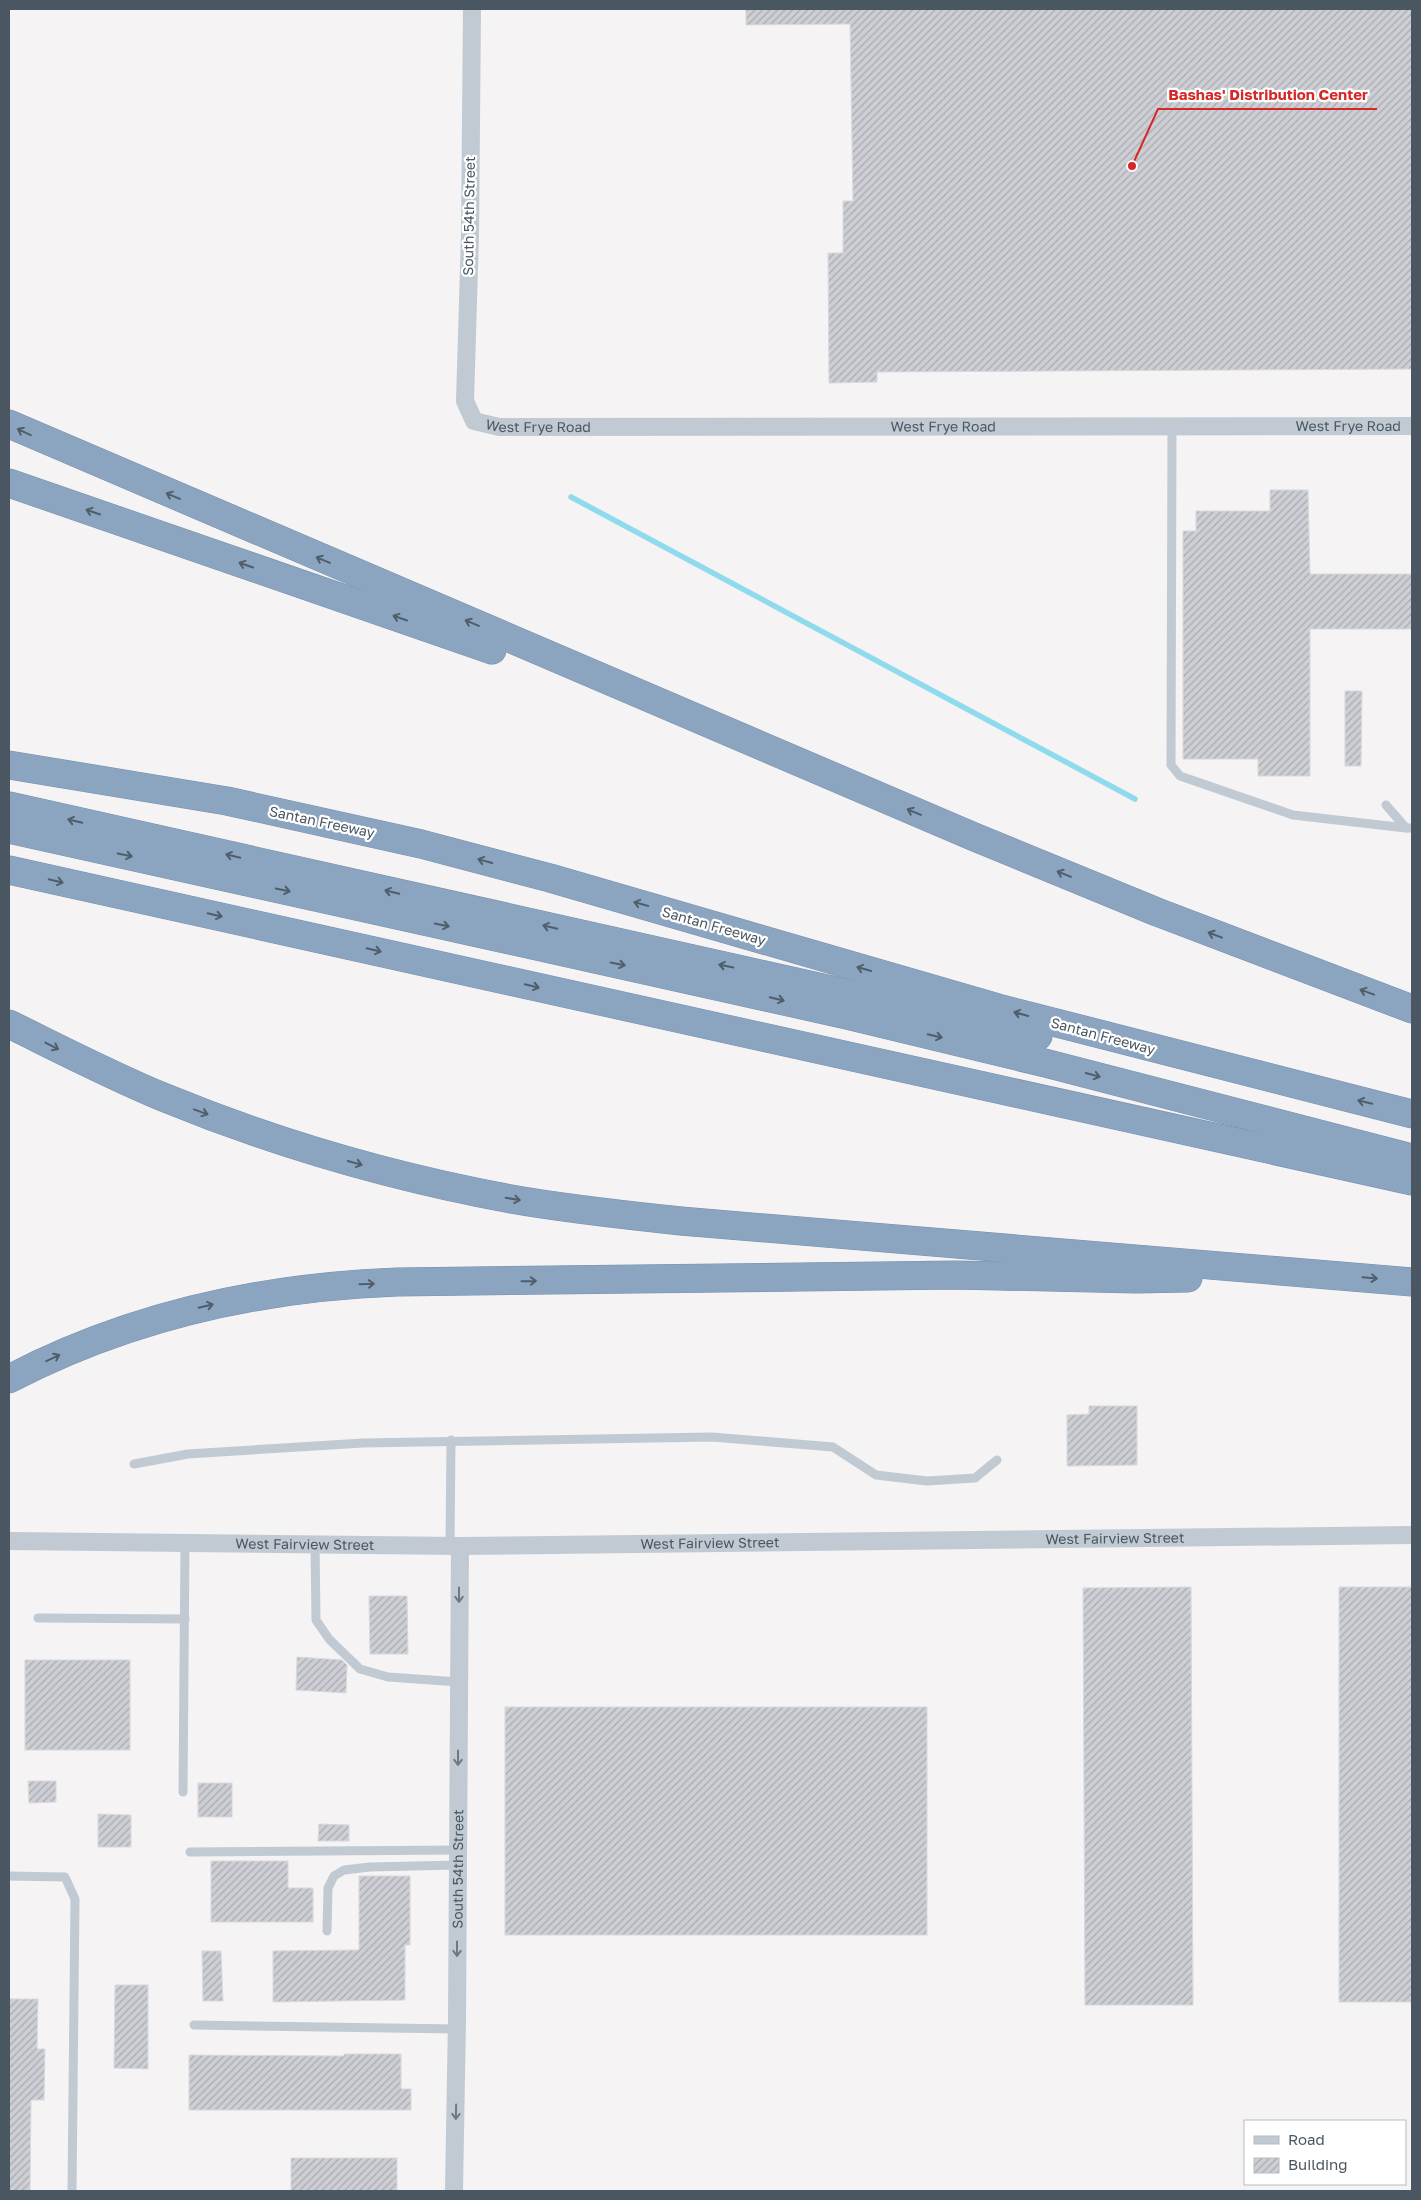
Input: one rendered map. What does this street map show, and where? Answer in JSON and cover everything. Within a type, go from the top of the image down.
[{"type":"highway","points":[[9,424],[1081,881],[1251,949],[1412,1009]]},
{"type":"highway","points":[[9,483],[507,655],[630,690]]},
{"type":"highway","name":"Santan Freeway","points":[[9,765],[227,802],[421,844],[559,881],[998,1008],[1288,1084],[1412,1114]]},
{"type":"highway","points":[[9,806],[787,979],[995,1028],[1288,1084]]},
{"type":"highway","points":[[9,829],[847,1015],[1045,1063],[1412,1158]]},
{"type":"highway","points":[[9,870],[1412,1181]]},
{"type":"highway","points":[[9,1024],[154,1093],[254,1131],[349,1161],[496,1196],[579,1210],[680,1221],[1412,1282]]},
{"type":"highway","points":[[9,1379],[92,1341],[162,1317],[240,1298],[318,1287],[397,1282],[956,1275],[1136,1279],[1327,1274]]},
{"type":"street","name":"South 54th Street","points":[[472,9],[470,235],[465,401],[474,420]]},
{"type":"street","name":"West Frye Road","points":[[474,420],[499,427],[1412,426]]},
{"type":"street","name":"West Fairview Street","points":[[9,1541],[455,1546],[1412,1536]]},
{"type":"street","name":"South 54th Street","points":[[454,2191],[459,1682],[455,1546]]},
{"type":"lane","points":[[1172,427],[1172,765],[1180,776],[1293,816],[1409,828]]},
{"type":"lane","points":[[1386,805],[1409,828]]},
{"type":"lane","points":[[134,1464],[188,1454],[363,1443],[712,1437],[833,1447],[876,1475],[927,1481],[975,1478],[997,1460]]},
{"type":"lane","points":[[451,1440],[455,1546]]},
{"type":"lane","points":[[183,1792],[186,1543]]},
{"type":"lane","points":[[315,1544],[316,1620],[329,1639],[360,1669],[388,1677],[459,1682]]},
{"type":"lane","points":[[38,1618],[185,1619]]},
{"type":"lane","points":[[190,1852],[458,1858]]},
{"type":"lane","points":[[327,1931],[328,1888],[334,1876],[344,1870],[458,1858]]},
{"type":"lane","points":[[9,1876],[65,1877],[75,1899],[72,2191]]},
{"type":"lane","points":[[194,2025],[457,2029]]},
{"type":"building","points":[[746,9],[1412,9],[1412,369],[877,372],[877,382],[829,383],[828,253],[843,253],[843,201],[853,201],[850,24],[746,25]]},
{"type":"building","points":[[1270,490],[1308,490],[1310,574],[1412,574],[1412,629],[1310,629],[1310,776],[1258,776],[1258,759],[1183,759],[1183,531],[1196,531],[1196,511],[1270,511]]},
{"type":"building","points":[[1345,691],[1362,691],[1361,766],[1345,766]]},
{"type":"building","points":[[1089,1406],[1137,1406],[1137,1465],[1067,1466],[1067,1415],[1089,1414]]},
{"type":"building","points":[[1191,1587],[1193,2005],[1085,2005],[1083,1588]]},
{"type":"building","points":[[1339,1587],[1412,1587],[1412,2002],[1339,2002]]},
{"type":"building","points":[[369,1596],[407,1596],[408,1654],[370,1654]]},
{"type":"building","points":[[297,1657],[342,1660],[347,1665],[346,1693],[296,1690]]},
{"type":"building","points":[[25,1660],[130,1660],[130,1750],[25,1750]]},
{"type":"building","points":[[505,1707],[927,1707],[927,1935],[505,1935]]},
{"type":"building","points":[[28,1781],[56,1781],[56,1802],[29,1803]]},
{"type":"building","points":[[198,1783],[232,1783],[232,1817],[198,1817]]},
{"type":"building","points":[[98,1814],[131,1815],[131,1847],[98,1847]]},
{"type":"building","points":[[319,1824],[349,1825],[349,1841],[318,1841]]},
{"type":"building","points":[[211,1861],[288,1861],[288,1888],[313,1888],[313,1922],[211,1922]]},
{"type":"building","points":[[359,1876],[410,1876],[410,1945],[405,1945],[405,2000],[273,2002],[273,1951],[359,1950]]},
{"type":"building","points":[[202,1951],[221,1951],[223,2001],[203,2001]]},
{"type":"building","points":[[115,1985],[148,1985],[148,2069],[114,2068]]},
{"type":"building","points":[[9,1999],[38,1999],[37,2049],[45,2049],[44,2100],[31,2100],[30,2191],[9,2191]]},
{"type":"building","points":[[344,2054],[401,2054],[401,2089],[411,2089],[411,2110],[189,2110],[189,2055],[344,2056]]},
{"type":"building","points":[[291,2158],[397,2158],[397,2191],[291,2191]]},
{"type":"waterway","points":[[571,497],[1135,799]]},
{"type":"place","name":"Bashas' Distribution Center","points":[[1132,166]]}]
